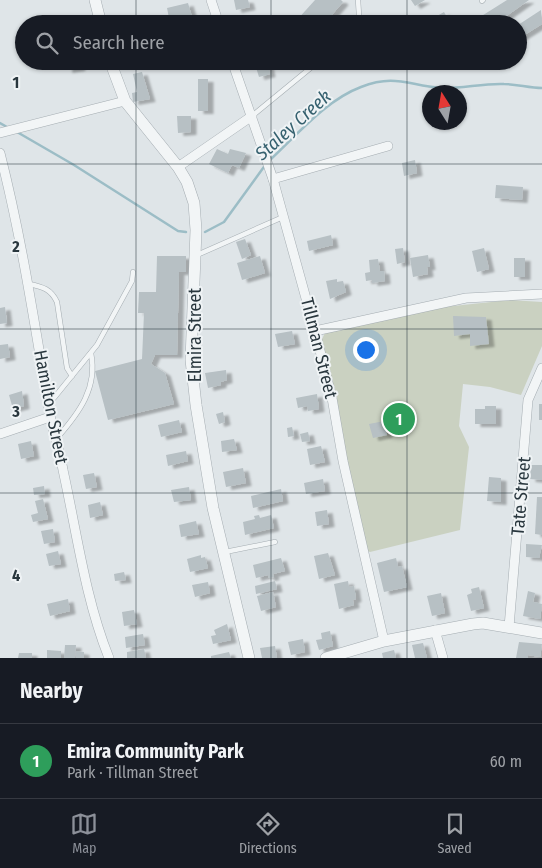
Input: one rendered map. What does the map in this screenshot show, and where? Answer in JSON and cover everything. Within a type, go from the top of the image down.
[{"type":"street","points":[[95,0],[99,15]]},
{"type":"street","points":[[211,0],[216,15]]},
{"type":"street","name":"Elmira Street","points":[[113,70],[125,101],[178,167],[187,182],[194,204],[196,255],[191,360],[213,508],[249,658]]},
{"type":"street","name":"Tillman Street","points":[[235,70],[273,178],[315,331],[332,398],[343,461],[384,641]]},
{"type":"street","points":[[0,133],[125,101]]},
{"type":"street","points":[[178,167],[252,116]]},
{"type":"street","points":[[273,178],[388,146]]},
{"type":"street","name":"Hamilton Street","points":[[0,153],[10,190],[50,417],[82,569],[98,631],[109,658]]},
{"type":"street","points":[[315,331],[457,300],[542,294]]},
{"type":"street","name":"Tate Street","points":[[509,627],[528,400],[542,368]]},
{"type":"street","points":[[0,434],[50,417]]},
{"type":"street","points":[[326,658],[384,641],[435,630],[483,623],[542,633]]},
{"type":"street","points":[[435,630],[443,658]]},
{"type":"lane","points":[[358,0],[358,15]]},
{"type":"lane","points":[[252,116],[308,70]]},
{"type":"lane","points":[[196,255],[284,217]]},
{"type":"lane","points":[[48,404],[91,353],[118,309],[132,281],[133,272]]},
{"type":"lane","points":[[27,284],[43,287],[52,292],[57,302],[67,368],[72,376]]},
{"type":"lane","points":[[56,439],[83,406],[90,388],[94,368],[91,353]]},
{"type":"lane","points":[[223,552],[275,542]]},
{"type":"green space","points":[[510,300],[542,302],[542,346],[521,395],[490,387],[463,384],[459,426],[469,447],[460,530],[370,552],[366,550],[321,341],[325,333],[444,307]]},
{"type":"building","points":[[234,0],[248,0],[250,7],[236,10]]},
{"type":"building","points":[[315,0],[341,0],[343,2],[332,15],[301,15]]},
{"type":"building","points":[[411,0],[425,0],[415,6]]},
{"type":"building","points":[[507,0],[529,0],[508,15],[483,15]]},
{"type":"building","points":[[188,3],[191,15],[168,15],[167,8]]},
{"type":"building","points":[[541,10],[542,24],[527,33],[527,19]]},
{"type":"building","points":[[257,70],[269,70],[270,74],[259,77]]},
{"type":"building","points":[[142,72],[150,99],[133,102],[132,93],[137,92],[133,74]]},
{"type":"building","points":[[198,79],[208,79],[208,111],[198,111]]},
{"type":"building","points":[[177,116],[191,116],[191,132],[178,133]]},
{"type":"building","points":[[217,149],[228,154],[230,149],[246,153],[239,168],[232,165],[228,173],[209,164]]},
{"type":"building","points":[[415,160],[417,173],[404,176],[402,163]]},
{"type":"building","points":[[496,185],[523,187],[522,200],[495,198]]},
{"type":"building","points":[[331,235],[333,245],[309,251],[307,241]]},
{"type":"building","points":[[245,239],[251,255],[242,259],[236,242]]},
{"type":"building","points":[[403,248],[405,262],[397,264],[395,249]]},
{"type":"building","points":[[484,248],[489,269],[477,272],[472,251]]},
{"type":"building","points":[[428,255],[430,267],[427,267],[428,274],[413,277],[410,258]]},
{"type":"building","points":[[157,256],[186,256],[186,272],[179,272],[177,355],[155,355],[151,364],[165,373],[174,404],[108,420],[95,371],[142,359],[144,313],[138,313],[139,292],[156,292]]},
{"type":"building","points":[[260,256],[265,273],[242,280],[237,263]]},
{"type":"building","points":[[514,258],[525,258],[525,277],[514,277]]},
{"type":"building","points":[[378,259],[380,271],[384,271],[385,281],[372,283],[372,280],[366,281],[365,273],[370,272],[369,260]]},
{"type":"building","points":[[337,279],[337,282],[343,281],[346,292],[330,299],[326,281]]},
{"type":"building","points":[[5,307],[7,323],[0,324],[0,308]]},
{"type":"building","points":[[453,316],[486,317],[489,344],[470,346],[470,334],[454,336]]},
{"type":"building","points":[[292,331],[295,344],[278,347],[275,334]]},
{"type":"building","points":[[8,344],[10,357],[0,359],[0,345]]},
{"type":"building","points":[[226,370],[227,380],[221,382],[221,385],[208,388],[205,373]]},
{"type":"building","points":[[22,391],[24,406],[13,409],[9,395]]},
{"type":"building","points":[[317,394],[319,409],[308,411],[307,406],[298,408],[296,398]]},
{"type":"building","points":[[539,404],[542,404],[542,420],[539,420]]},
{"type":"building","points":[[485,406],[496,406],[496,424],[475,424],[475,409],[485,409]]},
{"type":"building","points":[[223,412],[225,422],[219,424],[216,414]]},
{"type":"building","points":[[179,420],[182,432],[161,437],[158,425]]},
{"type":"building","points":[[384,421],[387,435],[373,438],[369,424]]},
{"type":"building","points":[[292,427],[294,436],[288,437],[287,428]]},
{"type":"building","points":[[308,432],[310,441],[302,442],[300,434]]},
{"type":"building","points":[[234,439],[237,450],[222,452],[221,441]]},
{"type":"building","points":[[31,441],[34,456],[21,459],[18,444]]},
{"type":"building","points":[[321,446],[325,462],[310,465],[307,449]]},
{"type":"building","points":[[186,451],[188,461],[168,466],[166,455]]},
{"type":"building","points":[[531,465],[542,465],[542,480],[530,479]]},
{"type":"building","points":[[243,468],[246,483],[226,487],[223,472]]},
{"type":"building","points":[[94,473],[97,487],[86,489],[83,475]]},
{"type":"building","points":[[489,477],[501,478],[501,502],[487,501]]},
{"type":"building","points":[[323,479],[325,491],[306,494],[304,483]]},
{"type":"building","points":[[44,486],[45,494],[34,495],[33,488]]},
{"type":"building","points":[[189,487],[191,500],[174,502],[171,490]]},
{"type":"building","points":[[281,489],[283,501],[253,508],[251,496]]},
{"type":"building","points":[[537,497],[542,497],[542,535],[535,534]]},
{"type":"building","points":[[43,499],[48,519],[33,522],[31,515],[38,513],[35,501]]},
{"type":"building","points":[[100,502],[103,515],[90,518],[88,505]]},
{"type":"building","points":[[327,510],[329,524],[317,526],[315,512]]},
{"type":"building","points":[[259,515],[260,518],[271,515],[274,528],[245,535],[243,522],[255,519],[254,516]]},
{"type":"building","points":[[196,521],[199,534],[181,537],[179,525]]},
{"type":"building","points":[[53,529],[55,542],[44,544],[41,531]]},
{"type":"building","points":[[526,544],[542,545],[539,558],[526,557]]},
{"type":"building","points":[[58,551],[61,564],[49,566],[46,554]]},
{"type":"building","points":[[328,553],[335,575],[319,579],[314,556]]},
{"type":"building","points":[[201,555],[201,558],[205,557],[208,568],[190,572],[187,559]]},
{"type":"building","points":[[281,558],[285,571],[273,574],[274,577],[269,578],[268,575],[256,578],[253,565]]},
{"type":"building","points":[[396,558],[398,567],[402,566],[407,587],[384,592],[377,563]]},
{"type":"building","points":[[124,572],[126,580],[115,581],[114,574]]},
{"type":"building","points":[[275,581],[277,589],[256,594],[255,586]]},
{"type":"building","points":[[348,581],[349,587],[354,586],[356,599],[353,600],[354,605],[339,609],[334,584]]},
{"type":"building","points":[[208,582],[210,593],[195,597],[192,585]]},
{"type":"building","points":[[479,587],[484,608],[471,611],[467,595],[472,593],[471,589]]},
{"type":"building","points":[[528,591],[535,593],[533,602],[542,604],[540,619],[523,616]]},
{"type":"building","points":[[273,592],[276,607],[261,611],[257,596]]},
{"type":"building","points":[[441,593],[445,613],[432,616],[427,596]]},
{"type":"building","points":[[68,599],[70,611],[50,616],[47,604]]},
{"type":"building","points":[[134,610],[137,624],[124,626],[122,612]]},
{"type":"building","points":[[227,624],[231,640],[213,644],[211,636],[216,635],[214,630]]},
{"type":"building","points":[[330,631],[333,646],[319,650],[316,640],[322,639],[321,633]]},
{"type":"building","points":[[143,634],[145,645],[126,648],[125,637]]},
{"type":"building","points":[[303,639],[305,652],[291,655],[288,642]]},
{"type":"building","points":[[519,642],[542,644],[540,657],[528,655],[528,658],[516,658]]},
{"type":"building","points":[[423,643],[427,658],[415,658],[412,645]]},
{"type":"building","points":[[65,645],[76,645],[75,658],[64,658]]},
{"type":"building","points":[[275,646],[277,658],[262,658],[260,648]]},
{"type":"building","points":[[144,649],[146,658],[127,658],[127,652]]},
{"type":"building","points":[[47,650],[61,651],[61,658],[47,658]]},
{"type":"building","points":[[394,650],[396,658],[383,658],[382,653]]},
{"type":"building","points":[[76,651],[84,652],[84,658],[76,658]]},
{"type":"building","points":[[229,652],[231,658],[211,658],[211,656]]},
{"type":"building","points":[[19,653],[32,653],[32,658],[18,658]]},
{"type":"waterway","name":"Staley Creek","points":[[270,160],[301,129],[336,100],[373,83],[392,81],[440,88],[509,84],[542,88]]},
{"type":"waterway","name":"Staley Creek","points":[[0,123],[7,127]]},
{"type":"waterway","name":"Staley Creek","points":[[17,132],[74,165],[178,231],[186,232]]},
{"type":"waterway","name":"Staley Creek","points":[[205,232],[224,222],[266,164]]},
{"type":"place","name":"Emira Community Park","points":[[399,419]]}]
